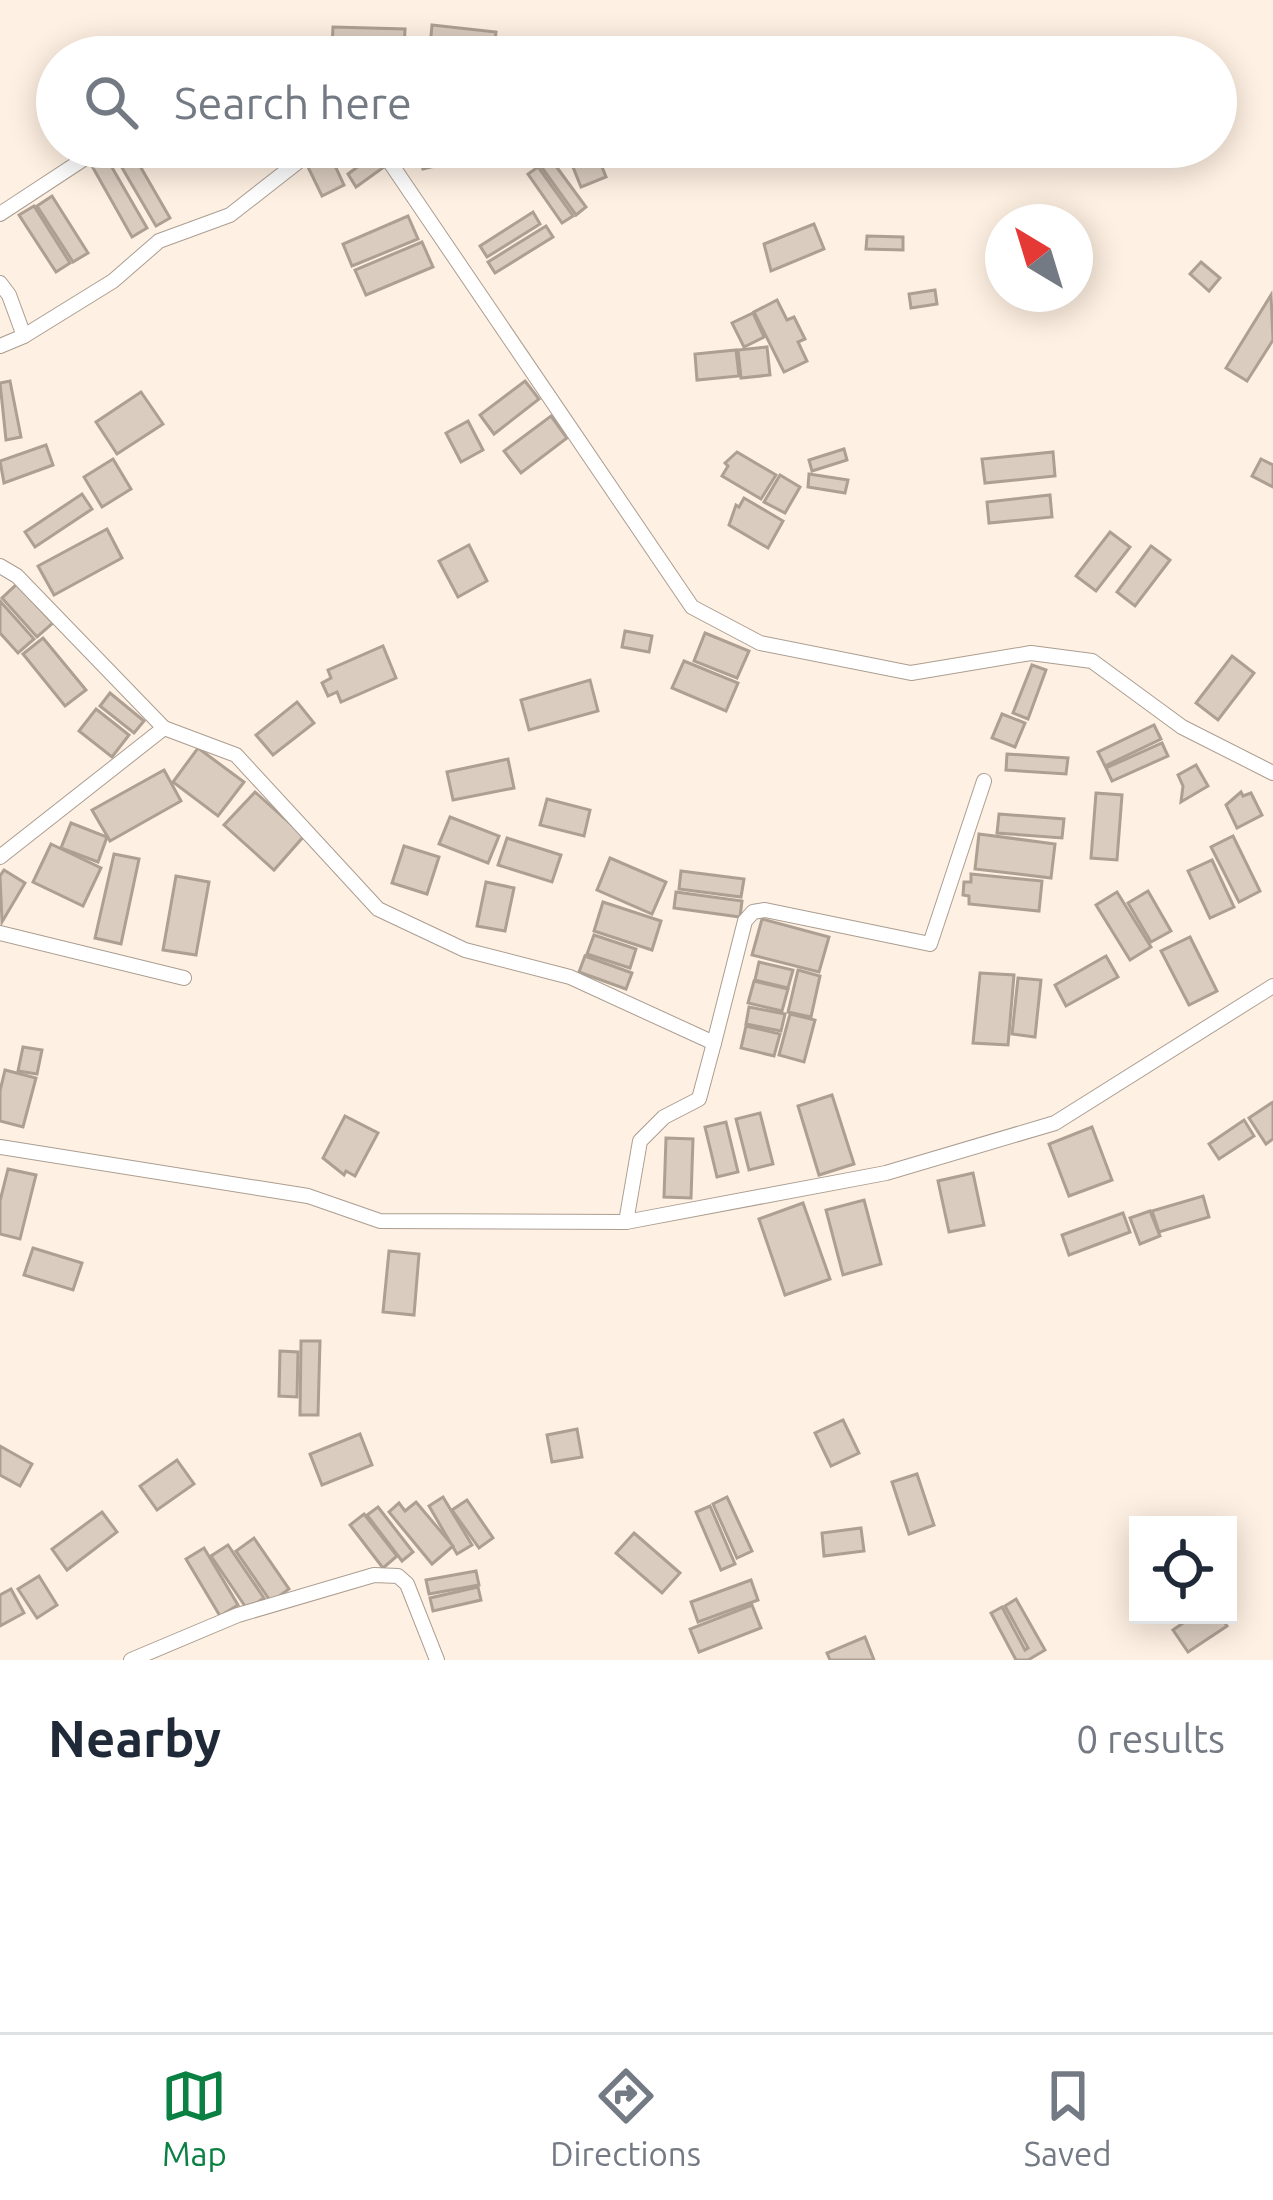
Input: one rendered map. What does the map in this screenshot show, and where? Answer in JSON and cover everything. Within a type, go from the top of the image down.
[{"type":"street","points":[[0,214],[69,168]]},
{"type":"street","points":[[0,346],[113,281],[160,241],[230,215],[289,168]]},
{"type":"street","points":[[395,168],[692,607],[760,643],[911,673],[1031,653],[1092,662],[1182,727],[1273,773]]},
{"type":"street","points":[[0,283],[24,336]]},
{"type":"street","points":[[0,566],[16,576],[164,728],[236,755],[378,909],[465,950],[570,977],[714,1043]]},
{"type":"street","points":[[0,857],[164,728]]},
{"type":"street","points":[[626,1222],[640,1141],[664,1118],[699,1099],[745,921],[753,912],[765,910],[930,944],[984,781]]},
{"type":"street","points":[[0,933],[184,978]]},
{"type":"street","points":[[0,1147],[308,1196],[380,1221],[626,1222],[886,1173],[1054,1123],[1273,986]]},
{"type":"street","points":[[131,1660],[238,1615],[374,1575],[398,1576],[407,1584],[437,1660]]},
{"type":"building","points":[[432,25],[496,32],[496,36],[431,36]]},
{"type":"building","points":[[333,27],[405,29],[405,36],[333,36]]},
{"type":"building","points":[[93,168],[112,168],[147,228],[132,237]]},
{"type":"building","points":[[122,168],[141,168],[170,218],[156,226]]},
{"type":"building","points":[[308,168],[336,168],[344,185],[322,196]]},
{"type":"building","points":[[356,168],[383,168],[356,187],[348,174]]},
{"type":"building","points":[[539,168],[573,216],[562,223],[528,174]]},
{"type":"building","points":[[542,168],[557,168],[586,207],[576,215]]},
{"type":"building","points":[[573,168],[602,168],[606,177],[581,187]]},
{"type":"building","points":[[52,196],[88,253],[73,262],[37,206]]},
{"type":"building","points":[[34,206],[70,263],[56,272],[19,215]]},
{"type":"building","points":[[533,212],[540,224],[487,257],[480,246]]},
{"type":"building","points":[[408,216],[418,239],[352,266],[343,244]]},
{"type":"building","points":[[814,224],[824,249],[771,271],[764,244]]},
{"type":"building","points":[[546,226],[553,237],[495,273],[488,262]]},
{"type":"building","points":[[867,236],[903,237],[903,250],[866,249]]},
{"type":"building","points":[[422,242],[433,267],[366,295],[355,270]]},
{"type":"building","points":[[1201,262],[1220,278],[1209,291],[1190,274]]},
{"type":"building","points":[[935,290],[937,304],[911,308],[909,294]]},
{"type":"building","points":[[1271,295],[1273,340],[1247,381],[1226,368]]},
{"type":"building","points":[[777,300],[787,320],[794,317],[805,339],[798,342],[807,361],[784,372],[754,312]]},
{"type":"building","points":[[753,313],[764,337],[744,347],[732,323]]},
{"type":"building","points":[[767,347],[770,375],[741,378],[738,350]]},
{"type":"building","points":[[736,350],[739,376],[697,380],[695,354]]},
{"type":"building","points":[[10,381],[21,437],[6,440],[0,383]]},
{"type":"building","points":[[525,381],[539,399],[494,434],[480,415]]},
{"type":"building","points":[[141,392],[163,424],[117,454],[96,422]]},
{"type":"building","points":[[551,416],[567,438],[521,473],[504,451]]},
{"type":"building","points":[[468,421],[483,450],[461,462],[446,433]]},
{"type":"building","points":[[46,445],[53,465],[4,483],[0,461]]},
{"type":"building","points":[[844,449],[847,460],[812,471],[809,460]]},
{"type":"building","points":[[737,452],[776,475],[761,499],[722,476],[725,463]]},
{"type":"building","points":[[1053,452],[1055,476],[985,483],[982,459]]},
{"type":"building","points":[[113,459],[131,489],[102,507],[84,477]]},
{"type":"building","points":[[1261,459],[1273,465],[1273,487],[1252,476]]},
{"type":"building","points":[[809,474],[848,480],[845,493],[808,487]]},
{"type":"building","points":[[780,475],[800,487],[785,513],[764,502]]},
{"type":"building","points":[[82,494],[92,509],[35,547],[25,532]]},
{"type":"building","points":[[1050,495],[1052,517],[989,523],[987,502]]},
{"type":"building","points":[[744,498],[783,521],[768,548],[729,525]]},
{"type":"building","points":[[107,529],[122,558],[54,595],[38,566]]},
{"type":"building","points":[[1110,532],[1130,547],[1096,591],[1076,576]]},
{"type":"building","points":[[469,545],[487,581],[458,597],[439,561]]},
{"type":"building","points":[[1151,546],[1170,560],[1135,606],[1117,592]]},
{"type":"building","points":[[17,584],[53,623],[37,637],[2,598]]},
{"type":"building","points":[[0,601],[34,639],[18,653],[0,633]]},
{"type":"building","points":[[625,631],[652,636],[649,652],[622,647]]},
{"type":"building","points":[[705,633],[749,651],[737,678],[694,661]]},
{"type":"building","points":[[43,638],[86,690],[65,706],[23,654]]},
{"type":"building","points":[[383,646],[396,678],[341,702],[337,692],[328,696],[322,683],[331,678],[328,670]]},
{"type":"building","points":[[1232,656],[1254,673],[1218,720],[1196,703]]},
{"type":"building","points":[[684,661],[738,683],[726,711],[672,688]]},
{"type":"building","points":[[1032,665],[1046,670],[1028,719],[1013,713]]},
{"type":"building","points":[[590,680],[598,711],[529,730],[521,700]]},
{"type":"building","points":[[110,693],[144,721],[134,733],[100,706]]},
{"type":"building","points":[[297,702],[314,723],[273,755],[256,735]]},
{"type":"building","points":[[96,709],[129,735],[112,757],[79,731]]},
{"type":"building","points":[[1002,714],[1025,723],[1015,747],[992,738]]},
{"type":"building","points":[[1154,725],[1161,739],[1105,766],[1098,752]]},
{"type":"building","points":[[1162,743],[1168,756],[1112,781],[1106,768]]},
{"type":"building","points":[[198,748],[244,782],[218,816],[173,782]]},
{"type":"building","points":[[1007,754],[1068,758],[1066,774],[1006,770]]},
{"type":"building","points":[[508,759],[514,788],[453,800],[447,772]]},
{"type":"building","points":[[1196,765],[1208,786],[1181,802],[1183,786],[1178,775]]},
{"type":"building","points":[[164,770],[181,801],[110,841],[92,810]]},
{"type":"building","points":[[255,792],[304,836],[274,870],[224,825]]},
{"type":"building","points":[[1241,792],[1243,796],[1251,793],[1262,815],[1237,828],[1226,805]]},
{"type":"building","points":[[1096,793],[1122,795],[1117,860],[1091,858]]},
{"type":"building","points":[[547,799],[590,810],[584,836],[540,825]]},
{"type":"building","points":[[999,814],[1064,819],[1062,838],[997,833]]},
{"type":"building","points":[[450,817],[499,836],[488,863],[439,844]]},
{"type":"building","points":[[71,823],[107,837],[98,862],[61,848]]},
{"type":"building","points":[[979,834],[1055,844],[1051,878],[975,869]]},
{"type":"building","points":[[1233,836],[1260,891],[1239,902],[1211,847]]},
{"type":"building","points":[[507,838],[561,855],[552,882],[498,865]]},
{"type":"building","points":[[51,844],[101,868],[83,906],[33,882]]},
{"type":"building","points":[[404,846],[439,857],[427,894],[392,883]]},
{"type":"building","points":[[114,854],[139,859],[121,944],[95,938]]},
{"type":"building","points":[[610,858],[666,882],[652,914],[597,890]]},
{"type":"building","points":[[1212,860],[1234,907],[1210,918],[1188,871]]},
{"type":"building","points":[[4,870],[25,883],[2,922],[0,876]]},
{"type":"building","points":[[681,871],[744,879],[741,897],[679,889]]},
{"type":"building","points":[[971,874],[1042,881],[1039,911],[969,904],[969,896],[963,895],[964,882],[971,882]]},
{"type":"building","points":[[176,876],[209,882],[196,955],[163,950]]},
{"type":"building","points":[[486,882],[514,888],[505,931],[477,926]]},
{"type":"building","points":[[1148,891],[1171,931],[1151,942],[1128,903]]},
{"type":"building","points":[[676,892],[742,901],[740,917],[674,908]]},
{"type":"building","points":[[1117,892],[1151,947],[1130,960],[1096,905]]},
{"type":"building","points":[[603,902],[661,921],[652,950],[594,931]]},
{"type":"building","points":[[762,919],[829,937],[819,972],[752,955]]},
{"type":"building","points":[[594,935],[636,949],[630,968],[587,954]]},
{"type":"building","points":[[1190,937],[1217,991],[1189,1005],[1161,951]]},
{"type":"building","points":[[585,956],[632,973],[626,989],[579,972]]},
{"type":"building","points":[[1106,956],[1118,977],[1066,1006],[1055,985]]},
{"type":"building","points":[[759,962],[793,970],[788,988],[755,980]]},
{"type":"building","points":[[798,970],[820,976],[811,1017],[788,1012]]},
{"type":"building","points":[[980,973],[1014,975],[1008,1045],[973,1043]]},
{"type":"building","points":[[1018,978],[1041,980],[1035,1037],[1012,1034]]},
{"type":"building","points":[[754,981],[788,989],[782,1011],[748,1003]]},
{"type":"building","points":[[749,1007],[785,1014],[781,1031],[746,1024]]},
{"type":"building","points":[[790,1014],[815,1020],[804,1062],[779,1055]]},
{"type":"building","points":[[746,1026],[780,1034],[774,1056],[741,1048]]},
{"type":"building","points":[[23,1047],[42,1050],[37,1074],[18,1071]]},
{"type":"building","points":[[5,1070],[36,1078],[23,1127],[0,1121]]},
{"type":"building","points":[[832,1095],[854,1164],[819,1175],[798,1106]]},
{"type":"building","points":[[1273,1102],[1273,1139],[1266,1144],[1249,1118]]},
{"type":"building","points":[[760,1113],[773,1164],[749,1170],[736,1119]]},
{"type":"building","points":[[345,1116],[378,1133],[355,1176],[346,1171],[344,1175],[323,1158]]},
{"type":"building","points":[[1244,1120],[1254,1136],[1219,1159],[1209,1144]]},
{"type":"building","points":[[726,1122],[738,1172],[717,1177],[705,1127]]},
{"type":"building","points":[[1092,1127],[1112,1180],[1069,1196],[1049,1144]]},
{"type":"building","points":[[666,1138],[693,1139],[691,1198],[664,1197]]},
{"type":"building","points":[[8,1169],[36,1175],[20,1239],[0,1234],[0,1201]]},
{"type":"building","points":[[973,1173],[984,1225],[949,1232],[938,1181]]},
{"type":"building","points":[[1203,1196],[1209,1217],[1159,1232],[1152,1211]]},
{"type":"building","points":[[864,1200],[881,1264],[843,1275],[826,1210]]},
{"type":"building","points":[[803,1203],[830,1279],[785,1295],[759,1219]]},
{"type":"building","points":[[1150,1211],[1160,1236],[1140,1244],[1130,1218]]},
{"type":"building","points":[[1123,1213],[1130,1232],[1069,1255],[1062,1235]]},
{"type":"building","points":[[33,1248],[82,1263],[73,1290],[24,1275]]},
{"type":"building","points":[[389,1251],[419,1254],[414,1315],[383,1312]]},
{"type":"building","points":[[301,1341],[320,1341],[318,1415],[300,1415]]},
{"type":"building","points":[[280,1351],[298,1352],[297,1397],[279,1396]]},
{"type":"building","points":[[843,1420],[859,1453],[831,1466],[815,1433]]},
{"type":"building","points":[[577,1429],[582,1457],[552,1462],[547,1435]]},
{"type":"building","points":[[360,1434],[372,1465],[322,1485],[310,1454]]},
{"type":"building","points":[[0,1446],[32,1464],[20,1486],[0,1475]]},
{"type":"building","points":[[177,1460],[194,1484],[157,1510],[140,1486]]},
{"type":"building","points":[[917,1474],[934,1525],[909,1534],[892,1482]]},
{"type":"building","points":[[443,1497],[472,1545],[457,1554],[429,1506]]},
{"type":"building","points":[[727,1497],[752,1551],[737,1558],[713,1504]]},
{"type":"building","points":[[467,1500],[493,1538],[479,1548],[452,1510]]},
{"type":"building","points":[[416,1502],[453,1546],[432,1564],[389,1512],[399,1503],[405,1511]]},
{"type":"building","points":[[710,1506],[735,1564],[721,1570],[696,1512]]},
{"type":"building","points":[[378,1507],[413,1552],[402,1561],[367,1515]]},
{"type":"building","points":[[102,1512],[117,1532],[67,1570],[52,1549]]},
{"type":"building","points":[[364,1514],[397,1556],[383,1568],[350,1525]]},
{"type":"building","points":[[861,1528],[864,1551],[824,1556],[822,1533]]},
{"type":"building","points":[[634,1533],[680,1573],[662,1593],[616,1553]]},
{"type":"building","points":[[254,1538],[289,1589],[271,1602],[236,1551]]},
{"type":"building","points":[[228,1545],[264,1598],[247,1609],[211,1556]]},
{"type":"building","points":[[204,1548],[238,1605],[220,1616],[186,1559]]},
{"type":"building","points":[[476,1571],[479,1585],[429,1594],[426,1580]]},
{"type":"building","points":[[39,1576],[57,1605],[37,1618],[18,1589]]},
{"type":"building","points":[[751,1580],[758,1600],[698,1622],[691,1602]]},
{"type":"building","points":[[478,1587],[481,1600],[433,1611],[430,1598]]},
{"type":"building","points":[[11,1589],[24,1613],[0,1626],[0,1595]]},
{"type":"building","points":[[1016,1599],[1045,1650],[1028,1660],[1016,1660],[991,1613],[1002,1607],[1025,1650],[1005,1606]]},
{"type":"building","points":[[752,1605],[761,1628],[699,1652],[690,1629]]},
{"type":"building","points":[[1182,1624],[1227,1626],[1188,1652],[1173,1630]]},
{"type":"building","points":[[865,1637],[874,1660],[830,1660],[827,1653]]}]
